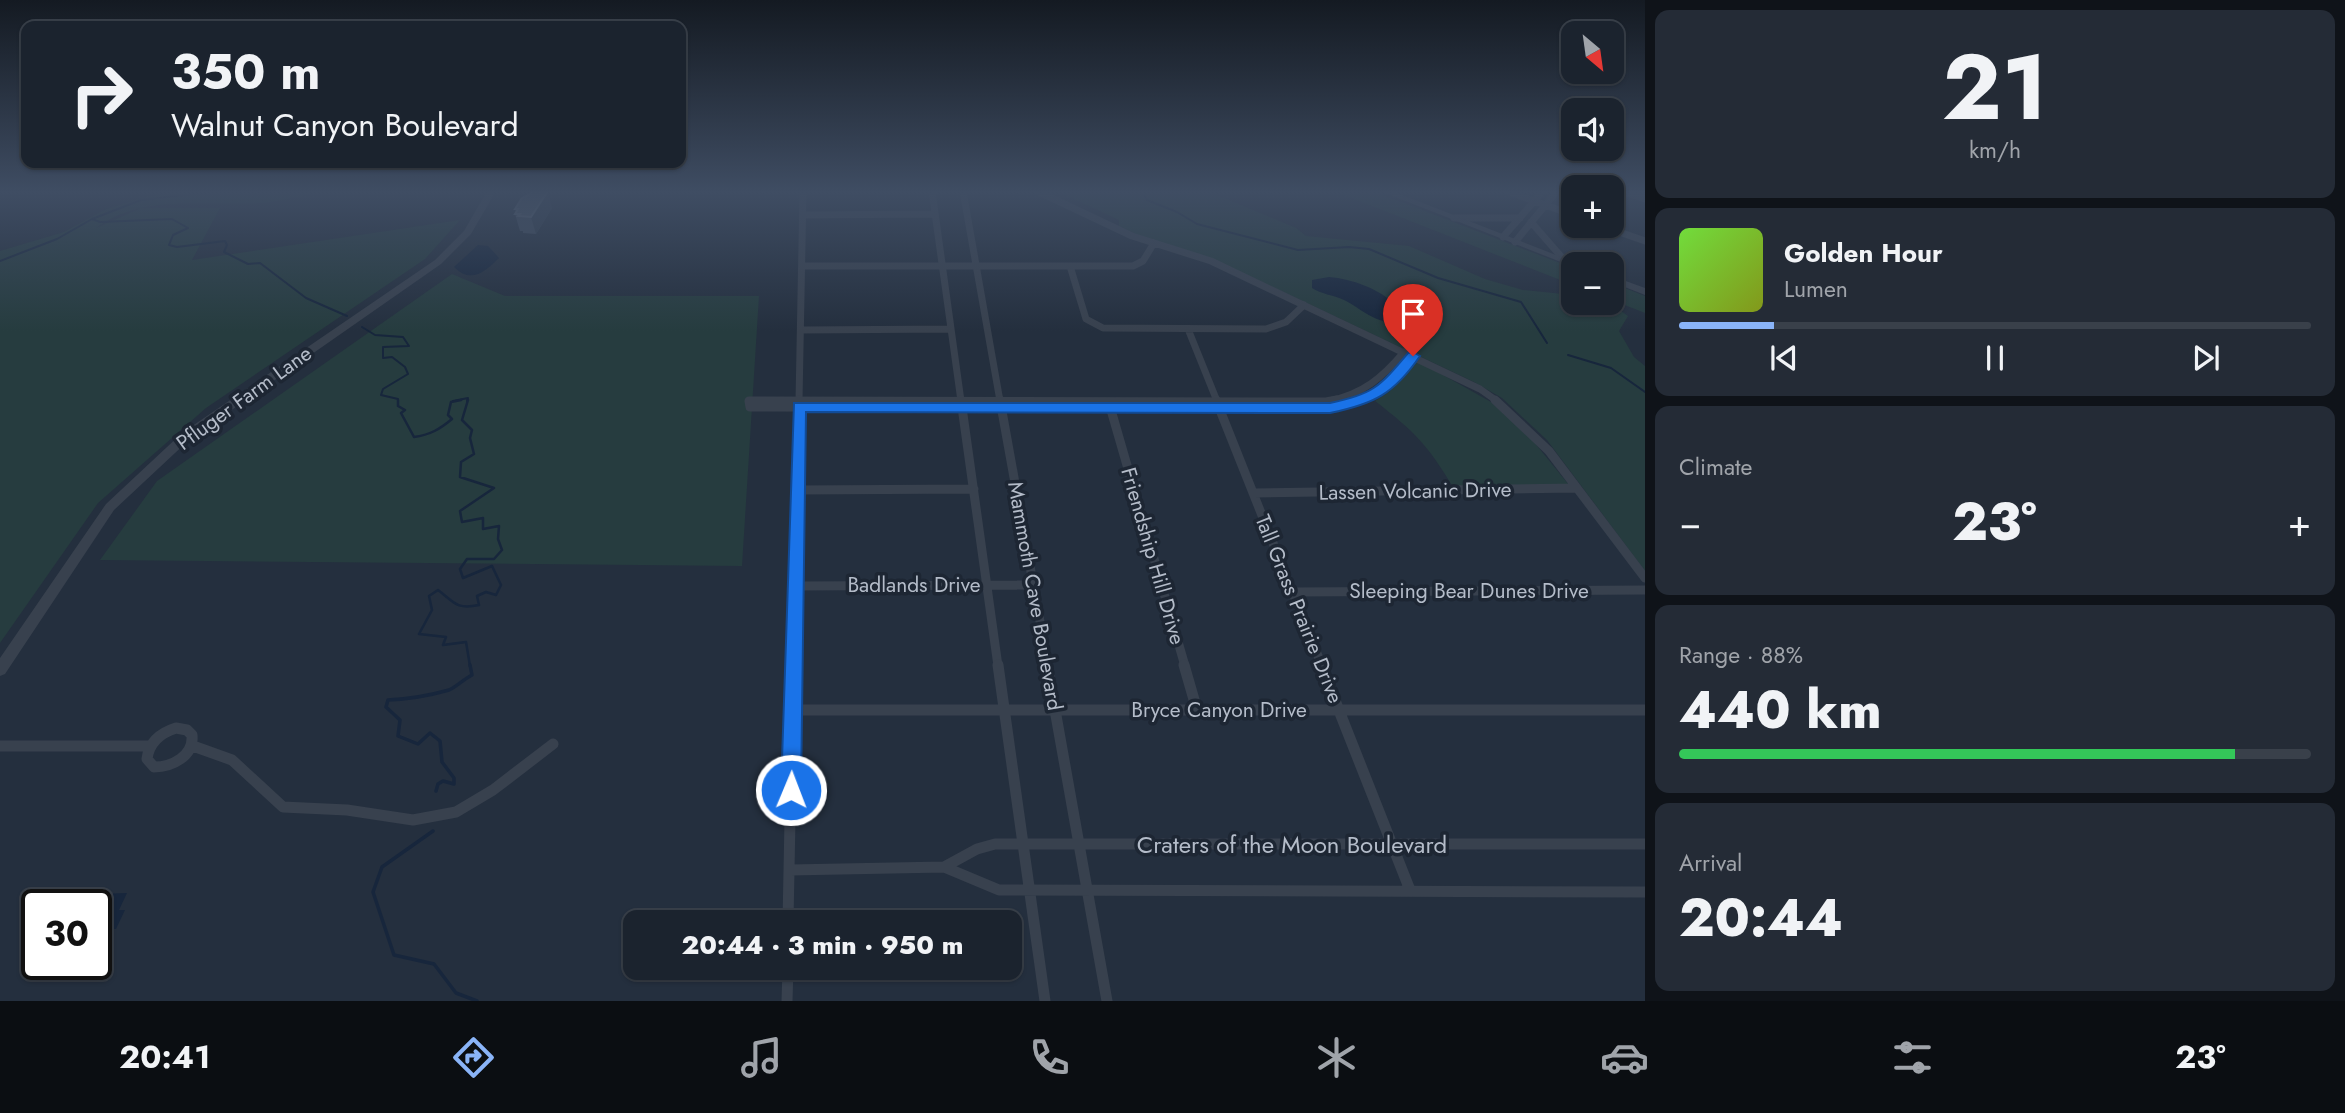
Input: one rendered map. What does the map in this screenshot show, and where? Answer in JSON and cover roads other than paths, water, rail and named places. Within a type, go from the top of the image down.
[{"type":"street","name":"Pfluger Farm Lane","points":[[0,670],[110,507],[186,436],[438,262],[462,238]]},
{"type":"street","points":[[789,910],[803,238]]},
{"type":"street","name":"Mammoth Cave Boulevard","points":[[939,238],[1045,1001]]},
{"type":"street","name":"Mammoth Cave Boulevard","points":[[971,238],[1107,1001]]},
{"type":"street","points":[[1138,238],[1211,261],[1468,383],[1506,407],[1534,434],[1645,578]]},
{"type":"street","points":[[1505,238],[1561,260]]},
{"type":"street","points":[[1515,242],[1518,238]]},
{"type":"street","points":[[1546,238],[1561,254]]},
{"type":"street","points":[[802,266],[1136,265],[1143,261],[1154,243]]},
{"type":"street","points":[[1070,266],[1084,316],[1097,327],[1275,327],[1286,322],[1304,305]]},
{"type":"street","points":[[1624,284],[1645,292]]},
{"type":"street","name":"Tall Grass Prairie Drive","points":[[1188,328],[1410,890]]},
{"type":"street","points":[[801,330],[951,329]]},
{"type":"street","points":[[1218,405],[1345,398],[1375,384],[1404,352]]},
{"type":"street","points":[[799,404],[750,407],[749,401],[799,404],[1110,404],[1330,408],[1358,402],[1386,388],[1413,356]]},
{"type":"street","name":"Friendship Hill Drive","points":[[1110,404],[1197,710]]},
{"type":"street","name":"Lassen Volcanic Drive","points":[[1253,493],[1576,488]]},
{"type":"street","points":[[797,490],[974,489]]},
{"type":"street","name":"Badlands Drive","points":[[796,586],[1033,585]]},
{"type":"street","name":"Sleeping Bear Dunes Drive","points":[[1292,592],[1645,590]]},
{"type":"street","name":"Bryce Canyon Drive","points":[[793,710],[1645,710]]},
{"type":"street","points":[[183,728],[193,734],[193,746],[176,764],[160,768],[149,764],[149,746],[161,734],[183,728]]},
{"type":"street","points":[[193,746],[214,749],[236,761],[283,807],[347,810],[413,820],[456,812],[493,790],[553,744]]},
{"type":"street","points":[[0,746],[149,746]]},
{"type":"street","name":"Craters of the Moon Boulevard","points":[[944,867],[988,845],[1645,844]]},
{"type":"street","name":"Craters of the Moon Boulevard","points":[[790,870],[944,867],[994,889],[1029,890],[1645,892]]},
{"type":"street","points":[[787,1001],[788,980]]},
{"type":"water","points":[[478,245],[488,246],[499,258],[478,274],[466,275],[454,267]]},
{"type":"water","points":[[1329,277],[1356,283],[1390,300],[1396,306],[1396,321],[1382,321],[1344,300],[1312,288],[1312,280]]},
{"type":"water","points":[[127,893],[119,910],[125,910],[116,929],[112,929],[112,894]]},
{"type":"waterway","points":[[0,261],[59,238]]},
{"type":"waterway","points":[[172,238],[169,245],[177,247],[225,241],[227,245],[224,252],[248,264],[260,263],[306,298],[347,316]]},
{"type":"waterway","points":[[1250,238],[1298,250],[1349,247],[1369,249],[1438,278],[1521,302],[1547,343]]},
{"type":"waterway","points":[[362,327],[375,335],[403,337],[409,346],[383,347],[383,358],[392,357],[405,367],[408,374],[383,389],[381,395],[398,399],[398,406],[405,410],[401,413],[414,437],[430,433],[448,423],[452,419],[448,415],[451,402],[461,400]]},
{"type":"waterway","points":[[1568,355],[1611,368],[1645,392]]},
{"type":"waterway","points":[[453,401],[468,398],[467,401]]},
{"type":"waterway","points":[[468,400],[462,420],[472,430],[470,438],[474,454],[461,462],[460,477],[494,488],[460,511],[462,522],[483,518],[483,529],[499,526],[498,539],[502,550],[494,559],[467,559],[460,569],[463,578],[492,566],[501,585],[496,595],[486,592],[477,596],[479,605],[471,606],[460,606],[438,590],[429,596],[432,610],[419,634],[446,637],[443,645],[466,642],[470,666]]},
{"type":"waterway","points":[[436,791],[438,784],[443,781],[454,784],[454,778],[442,762],[440,741],[430,733],[418,744],[398,736],[400,720],[386,707],[388,700],[449,690],[472,675],[470,665]]},
{"type":"waterway","points":[[433,831],[382,867],[373,892],[394,955],[434,964],[456,993],[477,1001]]}]
